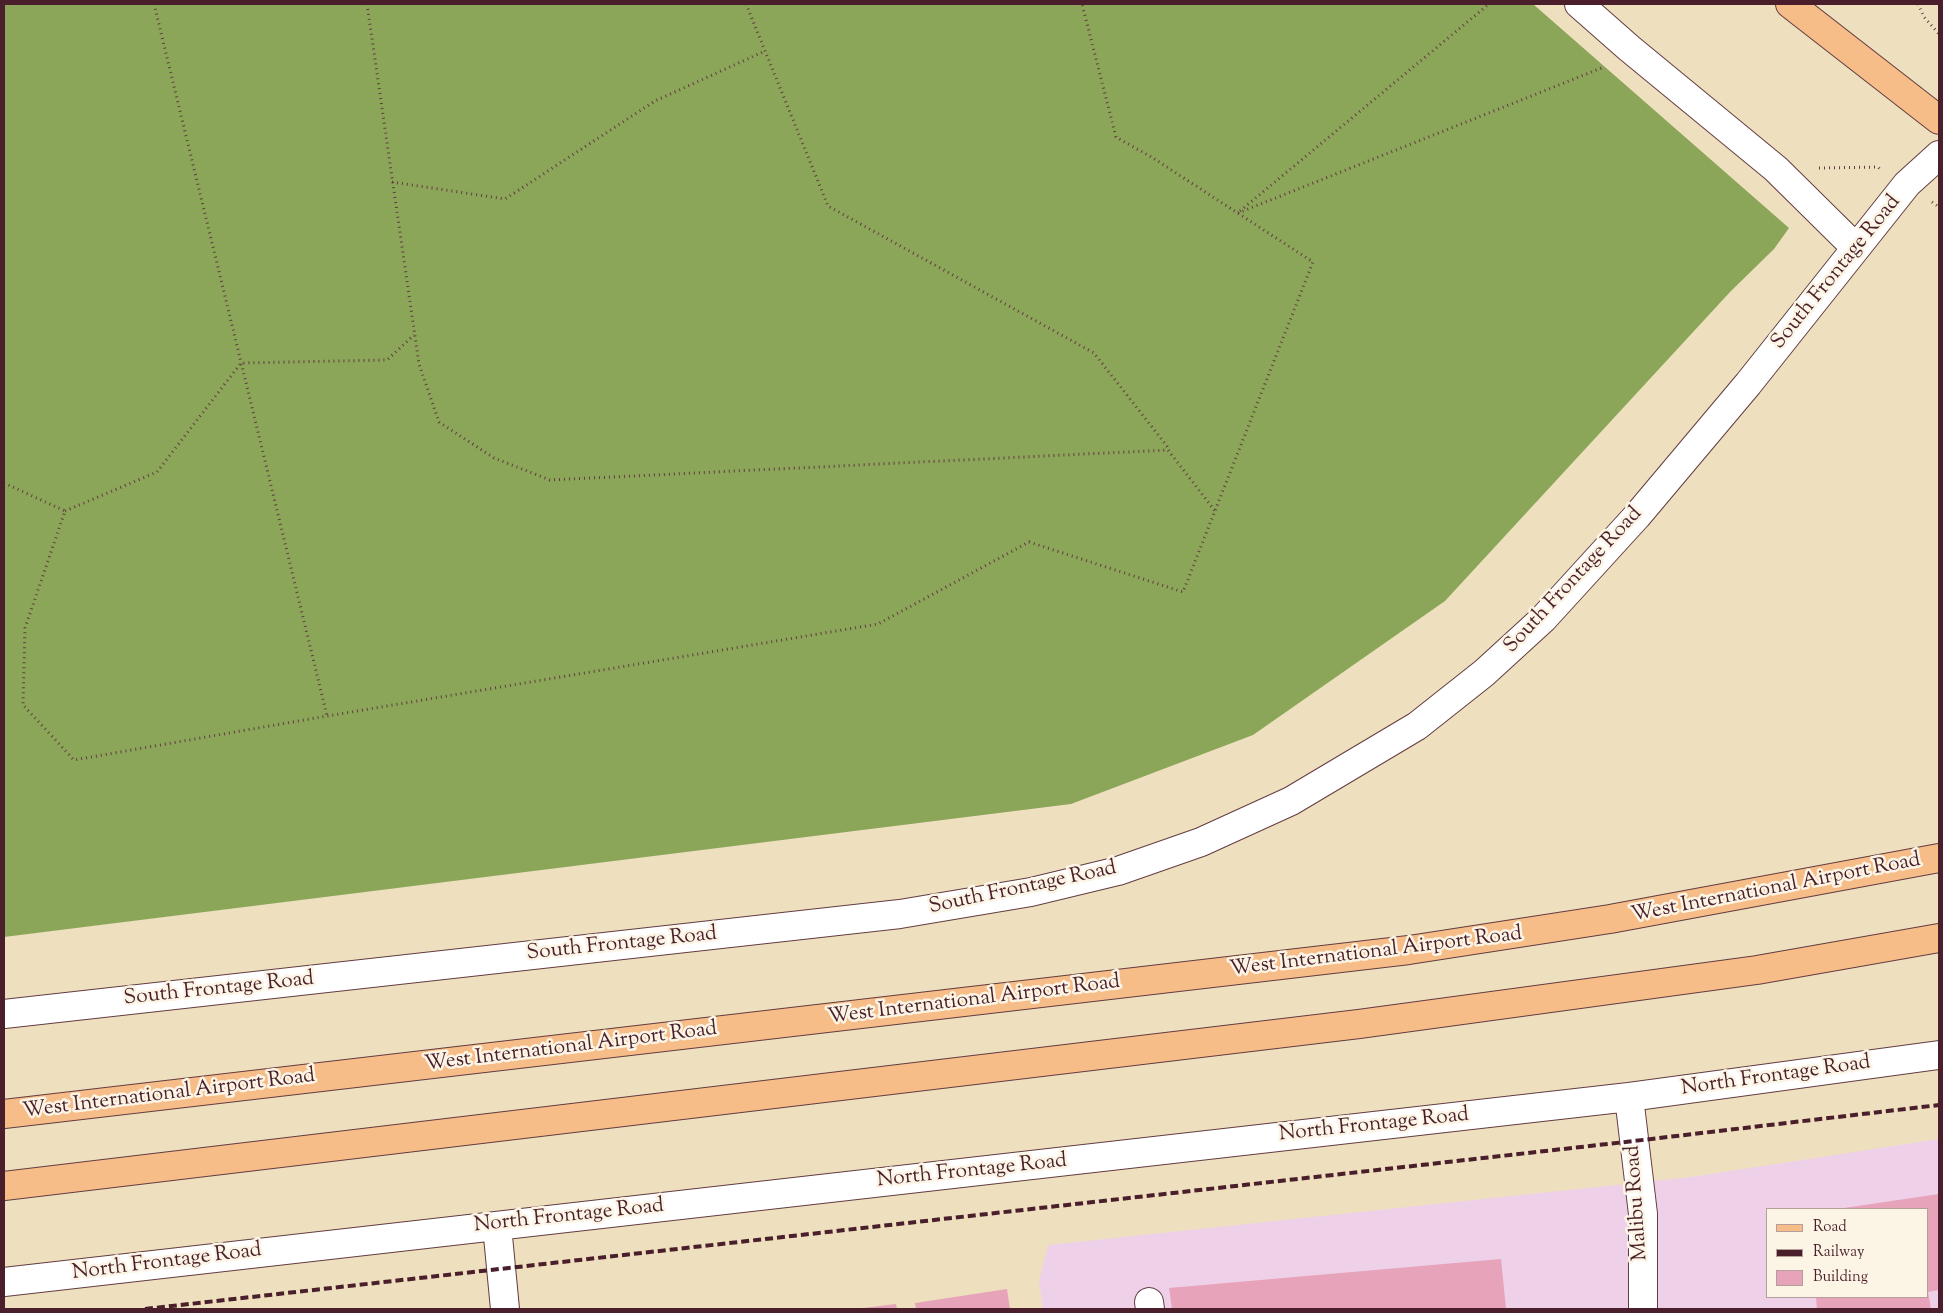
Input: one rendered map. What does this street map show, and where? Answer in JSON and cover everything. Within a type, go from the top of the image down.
[{"type":"main road","points":[[1790,4],[1939,120]]},
{"type":"main road","points":[[1832,878],[1939,847]]},
{"type":"main road","name":"West International Airport Road","points":[[4,1114],[1409,950],[1600,921],[1939,858]]},
{"type":"main road","points":[[4,1186],[1359,1024],[1757,970],[1939,938]]},
{"type":"street","points":[[1579,4],[1776,170],[1856,248]]},
{"type":"street","name":"South Frontage Road","points":[[4,1014],[900,914],[1031,892],[1118,871],[1201,842],[1292,801],[1417,726],[1484,673],[1544,619],[1637,516],[1742,392],[1908,184],[1939,155]]},
{"type":"street","name":"North Frontage Road","points":[[4,1282],[1629,1097],[1939,1055]]},
{"type":"street","name":"Malibu Road","points":[[1629,1097],[1643,1214],[1643,1309]]},
{"type":"street","points":[[498,1226],[505,1309]]},
{"type":"path","points":[[154,4],[327,716]]},
{"type":"path","points":[[367,4],[419,364],[439,422],[494,458],[550,480],[1168,450],[1215,511]]},
{"type":"path","points":[[746,4],[828,206],[1094,353],[1215,511]]},
{"type":"path","points":[[241,363],[157,472],[66,511],[25,628],[23,705],[74,760],[878,624],[1029,542],[1183,592],[1313,262],[1153,158],[1116,137],[1082,4]]},
{"type":"path","points":[[1238,213],[1489,4]]},
{"type":"path","points":[[1918,4],[1924,17],[1939,34]]},
{"type":"path","points":[[1238,213],[1606,67],[1629,48]]},
{"type":"path","points":[[392,182],[505,199],[655,101],[765,52]]},
{"type":"path","points":[[1828,168],[1878,167],[1908,184]]},
{"type":"path","points":[[241,363],[386,360],[414,335]]},
{"type":"path","points":[[4,483],[66,511]]},
{"type":"shaded area","points":[[1939,1139],[1939,1309],[1043,1309],[1039,1281],[1048,1245],[1691,1177]]},
{"type":"green space","points":[[4,4],[1533,4],[1789,228],[1774,249],[1730,292],[1445,601],[1253,735],[1071,804],[4,937]]},
{"type":"building","points":[[1939,1194],[1939,1290],[1928,1292],[1928,1208],[1844,1208]]},
{"type":"building","points":[[1501,1259],[1506,1309],[1172,1309],[1169,1288]]},
{"type":"building","points":[[1007,1289],[1010,1309],[916,1309],[915,1303]]},
{"type":"building","points":[[1928,1292],[1931,1309],[1817,1309],[1816,1298],[1928,1298]]},
{"type":"building","points":[[896,1304],[897,1309],[863,1309],[863,1308]]},
{"type":"railway","points":[[145,1309],[1939,1105]]}]
